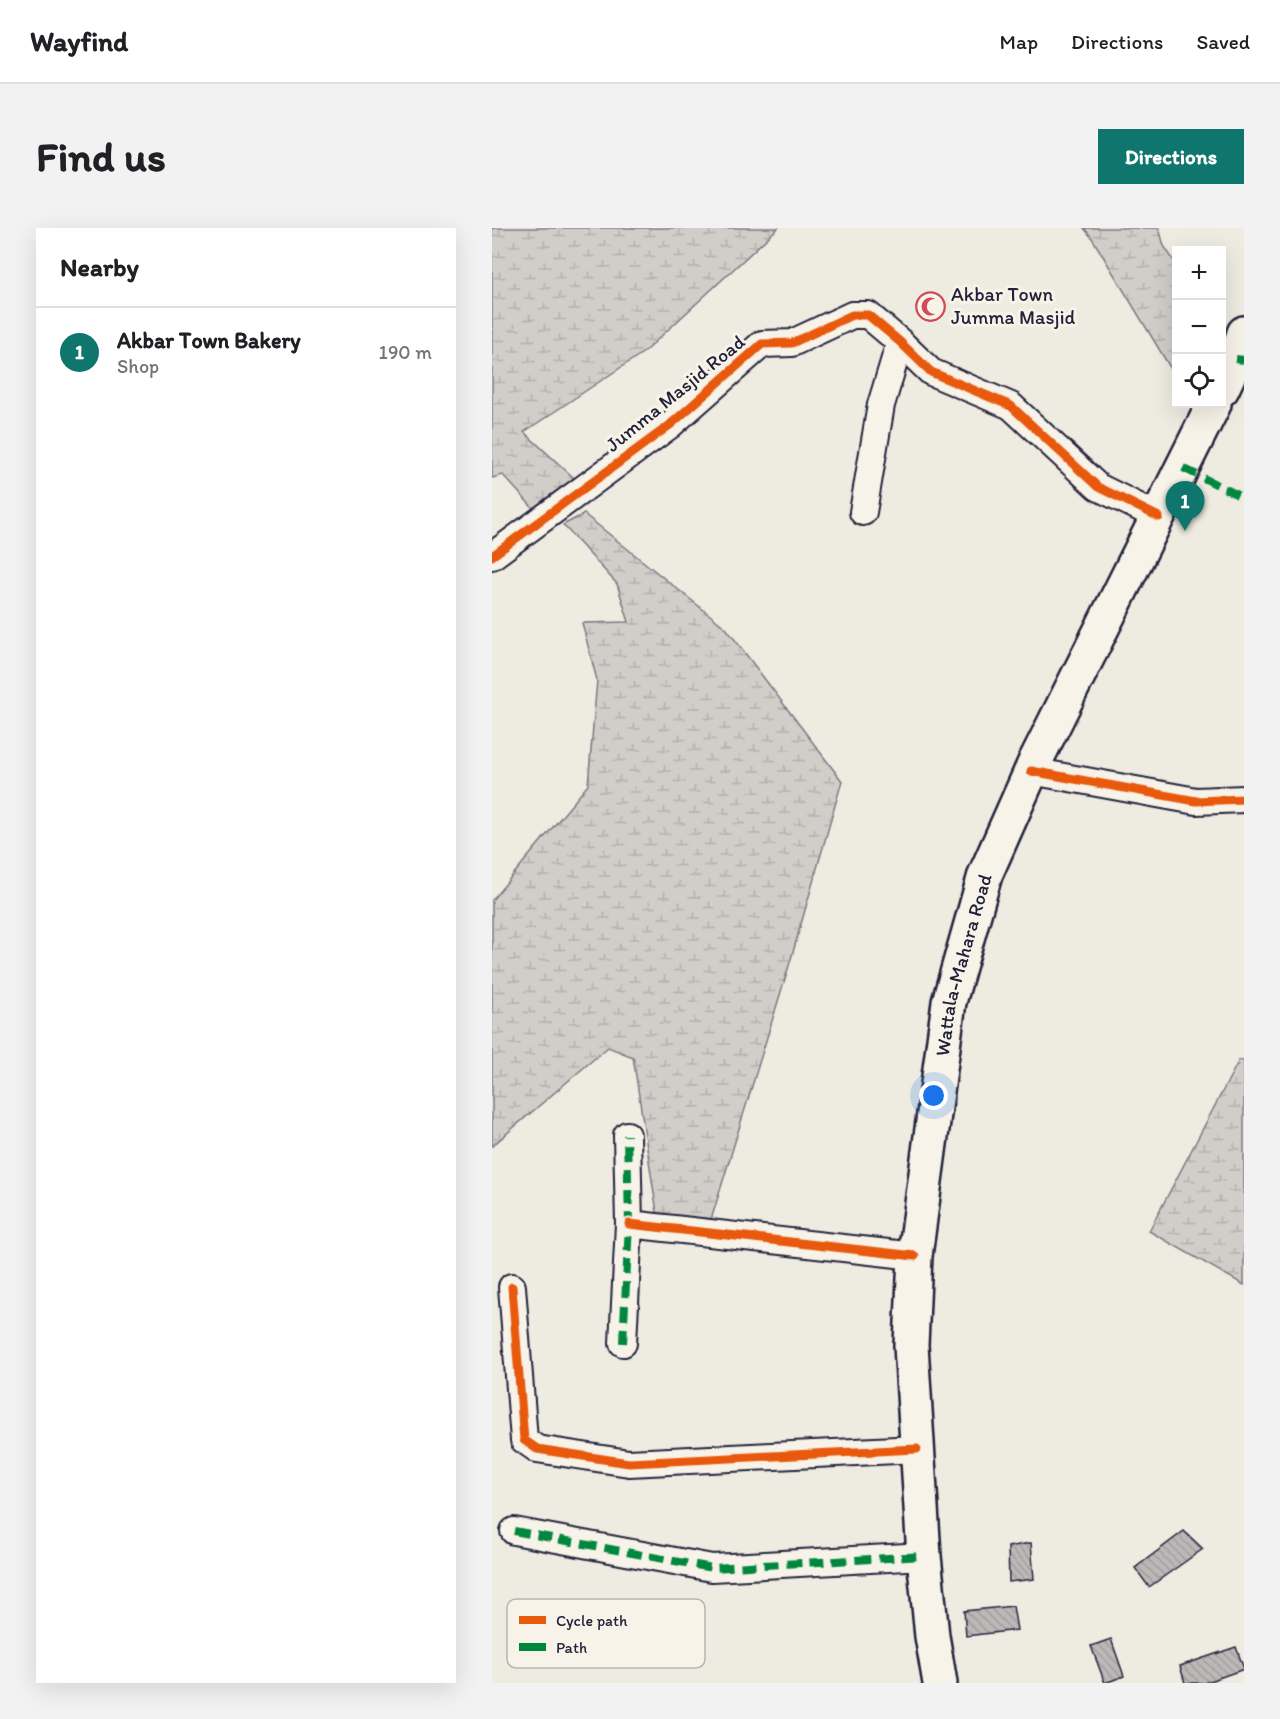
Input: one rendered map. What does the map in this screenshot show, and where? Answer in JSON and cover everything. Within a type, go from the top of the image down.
[{"type":"main road","points":[[1226,379],[1236,359],[1244,333]]},
{"type":"main road","name":"Wattala-Mahara Road","points":[[940,1683],[932,1636],[924,1556],[911,1345],[915,1256],[950,1002],[985,875],[1031,771],[1212,408]]},
{"type":"street","name":"Jumma Masjid Road","points":[[492,556],[670,425],[762,344],[792,343],[852,315],[868,315],[931,372],[1011,406],[1098,488],[1159,517]]},
{"type":"street","points":[[863,512],[881,405],[900,342]]},
{"type":"street","points":[[1031,771],[1196,801],[1244,799]]},
{"type":"street","points":[[623,1343],[628,1224],[627,1135]]},
{"type":"street","points":[[628,1224],[915,1256]]},
{"type":"street","points":[[512,1287],[524,1440],[537,1449],[629,1463],[917,1449]]},
{"type":"street","points":[[514,1531],[712,1568],[924,1556]]},
{"type":"green space","points":[[492,228],[778,228],[644,352],[524,432],[574,478],[533,508],[503,475],[492,478]]},
{"type":"green space","points":[[1084,228],[1159,228],[1164,246],[1172,258],[1172,370],[1171,369]]},
{"type":"green space","points":[[584,514],[726,628],[842,781],[791,959],[711,1220],[658,1219],[633,1057],[608,1047],[492,1146],[492,900],[588,785],[597,680],[582,623],[629,622],[617,584],[563,525]]},
{"type":"green space","points":[[1239,1060],[1244,1061],[1244,1285],[1149,1231]]},
{"type":"building","points":[[1184,1531],[1203,1549],[1149,1587],[1135,1568]]},
{"type":"building","points":[[1031,1543],[1034,1579],[1009,1582],[1008,1547]]},
{"type":"building","points":[[1013,1606],[1017,1630],[966,1636],[964,1611]]},
{"type":"building","points":[[1111,1639],[1124,1676],[1105,1683],[1091,1646]]},
{"type":"building","points":[[1236,1647],[1244,1669],[1204,1683],[1185,1683],[1180,1666]]},
{"type":"marked path","points":[[1236,359],[1244,360]]},
{"type":"marked path","points":[[1183,468],[1244,498]]},
{"type":"marked path","points":[[623,1343],[629,1224],[627,1135]]},
{"type":"marked path","points":[[514,1531],[712,1568],[924,1556]]},
{"type":"cycle path","points":[[492,556],[670,425],[762,344],[792,343],[852,315],[868,315],[931,372],[1011,406],[1098,487],[1159,517]]},
{"type":"cycle path","points":[[1031,771],[1196,801],[1244,799]]},
{"type":"cycle path","points":[[629,1224],[915,1256]]},
{"type":"cycle path","points":[[512,1287],[524,1440],[537,1449],[629,1463],[917,1449]]},
{"type":"place","name":"Akbar Town Jumma Masjid","points":[[930,306]]},
{"type":"place","name":"Akbar Town Bakery","points":[[1185,531]]}]
